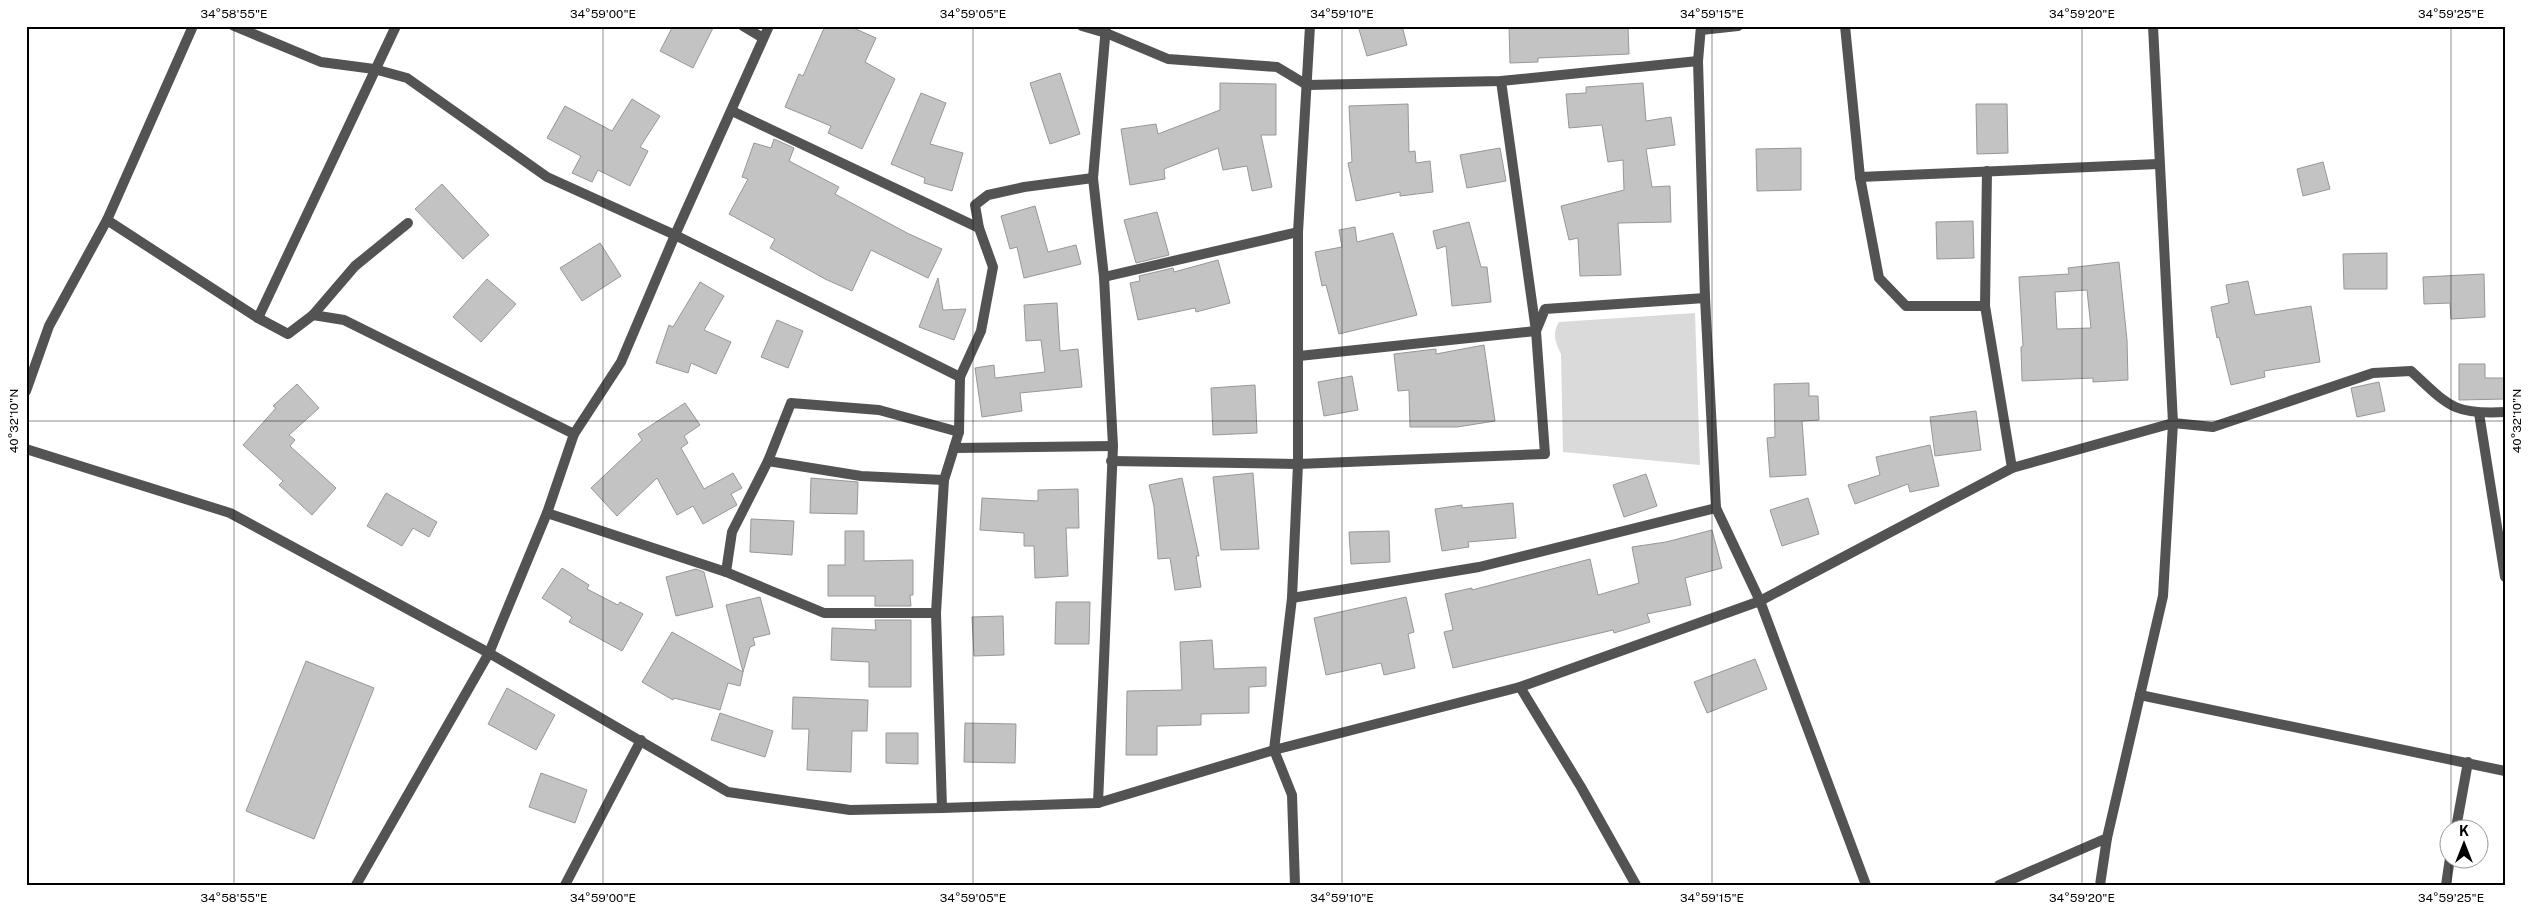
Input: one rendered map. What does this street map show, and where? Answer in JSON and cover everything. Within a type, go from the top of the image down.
[{"type":"street","points":[[26,391],[48,326],[107,220],[193,26]]},
{"type":"street","points":[[234,26],[321,62],[374,69],[407,78],[548,177],[675,235],[960,377]]},
{"type":"street","points":[[258,318],[374,69],[396,26]]},
{"type":"street","points":[[743,26],[763,38]]},
{"type":"street","points":[[356,885],[489,653],[548,513],[574,434],[621,362],[675,235],[770,26]]},
{"type":"street","points":[[1082,26],[1106,30],[1168,59],[1277,67],[1307,85],[1501,82],[1698,61]]},
{"type":"street","points":[[1295,885],[1292,795],[1274,750],[1292,598],[1298,464],[1298,232],[1310,26]]},
{"type":"street","points":[[1738,26],[1701,28],[1698,61],[1705,298],[1716,508],[1760,601],[1866,885]]},
{"type":"street","points":[[1845,26],[1860,177],[1879,278],[1906,306],[1985,306]]},
{"type":"street","points":[[2100,885],[2107,838],[2164,596],[2173,423],[2158,164],[2153,26]]},
{"type":"street","points":[[1098,803],[1113,446],[1104,277],[1094,178],[1106,30]]},
{"type":"street","points":[[1111,461],[1298,464],[1544,454],[1536,330],[1501,82]]},
{"type":"street","points":[[732,111],[978,228]]},
{"type":"street","points":[[1860,177],[2158,164]]},
{"type":"street","points":[[1986,172],[1985,306],[2012,468]]},
{"type":"street","points":[[942,808],[936,613],[944,480],[959,432],[960,377],[981,331],[994,267],[978,228],[975,205],[988,195],[1024,187],[1094,178]]},
{"type":"street","points":[[107,220],[258,318],[288,334],[313,315],[355,266],[408,223]]},
{"type":"street","points":[[1104,277],[1298,232]]},
{"type":"street","points":[[1536,330],[1545,309],[1705,298]]},
{"type":"street","points":[[313,315],[344,320],[574,434]]},
{"type":"street","points":[[1299,356],[1536,330]]},
{"type":"street","points":[[26,449],[230,513],[489,653],[728,792],[850,810],[1098,803],[1274,750],[1520,687],[1760,601],[2012,468],[2173,423],[2213,428],[2373,373],[2411,371],[2452,406],[2467,412],[2505,412]]},
{"type":"street","points":[[726,572],[732,532],[768,461],[792,403],[879,410],[959,432]]},
{"type":"street","points":[[2479,413],[2505,577]]},
{"type":"street","points":[[954,448],[1113,446]]},
{"type":"street","points":[[768,461],[862,476],[944,480]]},
{"type":"street","points":[[1292,598],[1479,567],[1716,508]]},
{"type":"street","points":[[548,513],[726,572],[824,613],[936,613]]},
{"type":"street","points":[[1520,687],[1581,787],[1636,885]]},
{"type":"street","points":[[2140,695],[2505,771]]},
{"type":"street","points":[[565,885],[641,740]]},
{"type":"street","points":[[2458,818],[2468,762]]},
{"type":"street","points":[[1999,885],[2107,838]]},
{"type":"street","points":[[2446,885],[2449,868]]},
{"type":"shaded area","points":[[1695,313],[1700,465],[1563,452],[1561,354],[1555,334],[1559,322]]},
{"type":"building","points":[[673,26],[714,26],[693,68],[660,51]]},
{"type":"building","points":[[825,26],[849,26],[876,38],[865,62],[895,79],[862,149],[828,133],[831,126],[785,107],[799,74],[803,76]]},
{"type":"building","points":[[1358,26],[1402,26],[1407,45],[1367,56]]},
{"type":"building","points":[[1509,26],[1628,26],[1629,54],[1538,58],[1538,62],[1510,63]]},
{"type":"building","points":[[1060,73],[1080,134],[1050,144],[1030,83]]},
{"type":"building","points":[[1220,83],[1276,84],[1276,135],[1261,135],[1272,187],[1252,191],[1247,166],[1223,170],[1218,148],[1164,169],[1165,179],[1130,185],[1121,129],[1156,124],[1158,134],[1220,110]]},
{"type":"building","points":[[1643,83],[1646,121],[1671,117],[1675,145],[1646,149],[1652,187],[1670,186],[1671,222],[1618,223],[1621,275],[1580,276],[1578,238],[1569,240],[1561,206],[1624,190],[1623,160],[1608,162],[1602,125],[1569,128],[1566,94],[1586,93],[1586,87]]},
{"type":"building","points":[[921,93],[946,103],[930,144],[963,153],[952,191],[924,183],[925,178],[891,164]]},
{"type":"building","points":[[632,99],[660,116],[640,147],[648,151],[630,186],[598,170],[592,182],[572,173],[581,156],[547,138],[565,106],[612,131]]},
{"type":"building","points":[[1408,104],[1409,152],[1415,151],[1416,163],[1430,161],[1433,192],[1400,196],[1400,192],[1356,201],[1348,163],[1352,162],[1349,106]]},
{"type":"building","points":[[1976,104],[2007,104],[2008,153],[1977,154]]},
{"type":"building","points":[[774,139],[794,148],[789,161],[839,187],[835,194],[907,233],[942,249],[928,278],[871,250],[852,291],[825,279],[770,248],[775,239],[729,214],[748,179],[742,177],[754,143],[771,148]]},
{"type":"building","points":[[1500,148],[1506,181],[1467,188],[1460,155]]},
{"type":"building","points":[[1801,148],[1801,190],[1757,191],[1756,149]]},
{"type":"building","points":[[2323,162],[2330,189],[2303,196],[2297,169]]},
{"type":"building","points":[[442,184],[489,235],[463,259],[415,209]]},
{"type":"building","points":[[1035,206],[1048,252],[1076,245],[1081,264],[1024,278],[1017,247],[1010,249],[1001,216]]},
{"type":"building","points":[[1157,212],[1169,255],[1136,263],[1124,220]]},
{"type":"building","points":[[1973,221],[1974,258],[1937,259],[1936,222]]},
{"type":"building","points":[[1469,222],[1481,267],[1487,267],[1491,302],[1452,306],[1446,246],[1437,249],[1433,231]]},
{"type":"building","points":[[1355,227],[1357,242],[1393,233],[1417,315],[1339,334],[1326,285],[1322,286],[1315,252],[1342,247],[1339,230]]},
{"type":"building","points":[[600,243],[621,276],[582,301],[560,268]]},
{"type":"building","points":[[2387,253],[2387,289],[2344,289],[2343,254]]},
{"type":"building","points":[[1218,260],[1230,303],[1196,312],[1195,308],[1138,320],[1130,283],[1140,281],[1139,276],[1173,268],[1174,272]]},
{"type":"building","points":[[2119,262],[2127,340],[2128,380],[2093,382],[2093,378],[2022,381],[2021,347],[2023,346],[2019,277],[2069,274],[2068,268]],"holes":[[[2087,290],[2091,328],[2057,329],[2055,292]]]},
{"type":"building","points":[[2484,274],[2485,317],[2451,319],[2450,303],[2424,304],[2423,277]]},
{"type":"building","points":[[938,278],[943,310],[966,309],[954,340],[919,327]]},
{"type":"building","points":[[487,279],[516,304],[481,342],[453,317]]},
{"type":"building","points":[[2248,281],[2255,315],[2311,306],[2320,362],[2264,371],[2265,377],[2231,385],[2219,337],[2217,338],[2211,307],[2229,303],[2226,285]]},
{"type":"building","points":[[700,282],[724,296],[704,330],[731,342],[716,374],[691,363],[688,373],[656,363],[669,325],[673,327]]},
{"type":"building","points":[[1057,303],[1060,351],[1078,349],[1082,387],[1020,393],[1022,411],[982,417],[975,368],[994,365],[995,378],[1045,372],[1041,340],[1026,341],[1024,305]]},
{"type":"building","points":[[777,320],[803,331],[788,368],[761,357]]},
{"type":"building","points":[[1484,345],[1495,421],[1457,427],[1410,427],[1409,390],[1398,391],[1394,354],[1436,349],[1436,354]]},
{"type":"building","points":[[2459,364],[2485,364],[2485,378],[2505,378],[2505,399],[2459,400]]},
{"type":"building","points":[[1352,376],[1358,410],[1324,416],[1318,382]]},
{"type":"building","points":[[2379,382],[2385,411],[2357,417],[2351,388]]},
{"type":"building","points":[[1809,383],[1809,396],[1818,396],[1819,420],[1802,421],[1806,475],[1770,477],[1767,438],[1775,437],[1774,384]]},
{"type":"building","points":[[297,384],[319,408],[289,435],[295,440],[290,446],[336,488],[312,515],[279,485],[283,481],[243,445],[276,408],[273,406]]},
{"type":"building","points":[[1255,385],[1257,433],[1213,435],[1211,388]]},
{"type":"building","points":[[685,403],[700,425],[684,436],[688,443],[681,448],[704,489],[733,473],[742,488],[731,494],[737,505],[703,524],[693,506],[677,515],[657,478],[617,516],[591,488],[642,440],[638,434]]},
{"type":"building","points":[[1976,411],[1981,450],[1935,456],[1930,417]]},
{"type":"building","points":[[1930,445],[1939,486],[1910,492],[1908,484],[1855,504],[1848,485],[1880,475],[1876,457]]},
{"type":"building","points":[[1253,473],[1259,549],[1221,550],[1213,477]]},
{"type":"building","points":[[1646,474],[1657,506],[1624,517],[1613,485]]},
{"type":"building","points":[[811,478],[858,482],[857,514],[810,513]]},
{"type":"building","points":[[1182,478],[1199,556],[1196,556],[1201,587],[1175,590],[1170,558],[1158,559],[1154,506],[1149,485]]},
{"type":"building","points":[[1078,489],[1079,528],[1066,528],[1068,576],[1035,578],[1034,546],[1024,546],[1024,533],[980,530],[982,498],[1038,501],[1038,490]]},
{"type":"building","points":[[386,493],[437,522],[429,537],[413,528],[402,546],[367,526]]},
{"type":"building","points":[[1808,498],[1819,534],[1782,546],[1770,510]]},
{"type":"building","points":[[1513,503],[1516,538],[1468,542],[1469,547],[1442,551],[1435,509],[1462,505],[1462,508]]},
{"type":"building","points":[[751,519],[794,521],[792,555],[750,552]]},
{"type":"building","points":[[1712,530],[1722,568],[1685,578],[1691,605],[1647,614],[1650,622],[1614,633],[1613,630],[1453,668],[1444,632],[1453,630],[1445,594],[1472,588],[1472,590],[1590,559],[1598,595],[1639,583],[1632,547],[1666,542]]},
{"type":"building","points":[[845,531],[864,531],[864,561],[913,560],[913,595],[910,595],[911,606],[875,606],[875,596],[828,596],[828,565],[845,565]]},
{"type":"building","points":[[1389,531],[1390,562],[1351,564],[1349,532]]},
{"type":"building","points":[[562,568],[589,585],[587,589],[618,605],[620,602],[643,614],[622,651],[569,622],[572,617],[542,598]]},
{"type":"building","points":[[696,569],[704,572],[713,607],[676,616],[666,577]]},
{"type":"building","points":[[760,597],[770,634],[753,638],[755,645],[750,647],[743,672],[726,605]]},
{"type":"building","points":[[1406,597],[1414,632],[1408,634],[1415,668],[1384,675],[1381,663],[1326,675],[1314,618]]},
{"type":"building","points":[[1056,602],[1090,602],[1089,644],[1055,644]]},
{"type":"building","points":[[1003,616],[1004,655],[974,656],[972,617]]},
{"type":"building","points":[[875,620],[911,620],[911,687],[869,687],[869,662],[831,660],[832,628],[876,630]]},
{"type":"building","points":[[672,632],[743,672],[740,686],[728,683],[720,710],[674,698],[673,700],[642,682]]},
{"type":"building","points":[[1212,640],[1214,669],[1266,667],[1266,686],[1249,687],[1249,713],[1201,714],[1201,725],[1157,726],[1157,755],[1126,755],[1127,691],[1182,690],[1180,642]]},
{"type":"building","points":[[1755,659],[1767,689],[1707,713],[1694,682]]},
{"type":"building","points":[[306,661],[374,688],[314,839],[246,811]]},
{"type":"building","points":[[507,688],[555,715],[536,750],[488,724]]},
{"type":"building","points":[[793,697],[868,700],[867,731],[852,731],[851,772],[807,770],[809,729],[792,729]]},
{"type":"building","points":[[720,713],[773,731],[765,757],[711,740]]},
{"type":"building","points":[[965,723],[1016,724],[1015,763],[964,762]]},
{"type":"building","points":[[886,733],[918,733],[918,764],[886,763]]},
{"type":"building","points":[[541,773],[587,790],[575,823],[529,807]]}]
